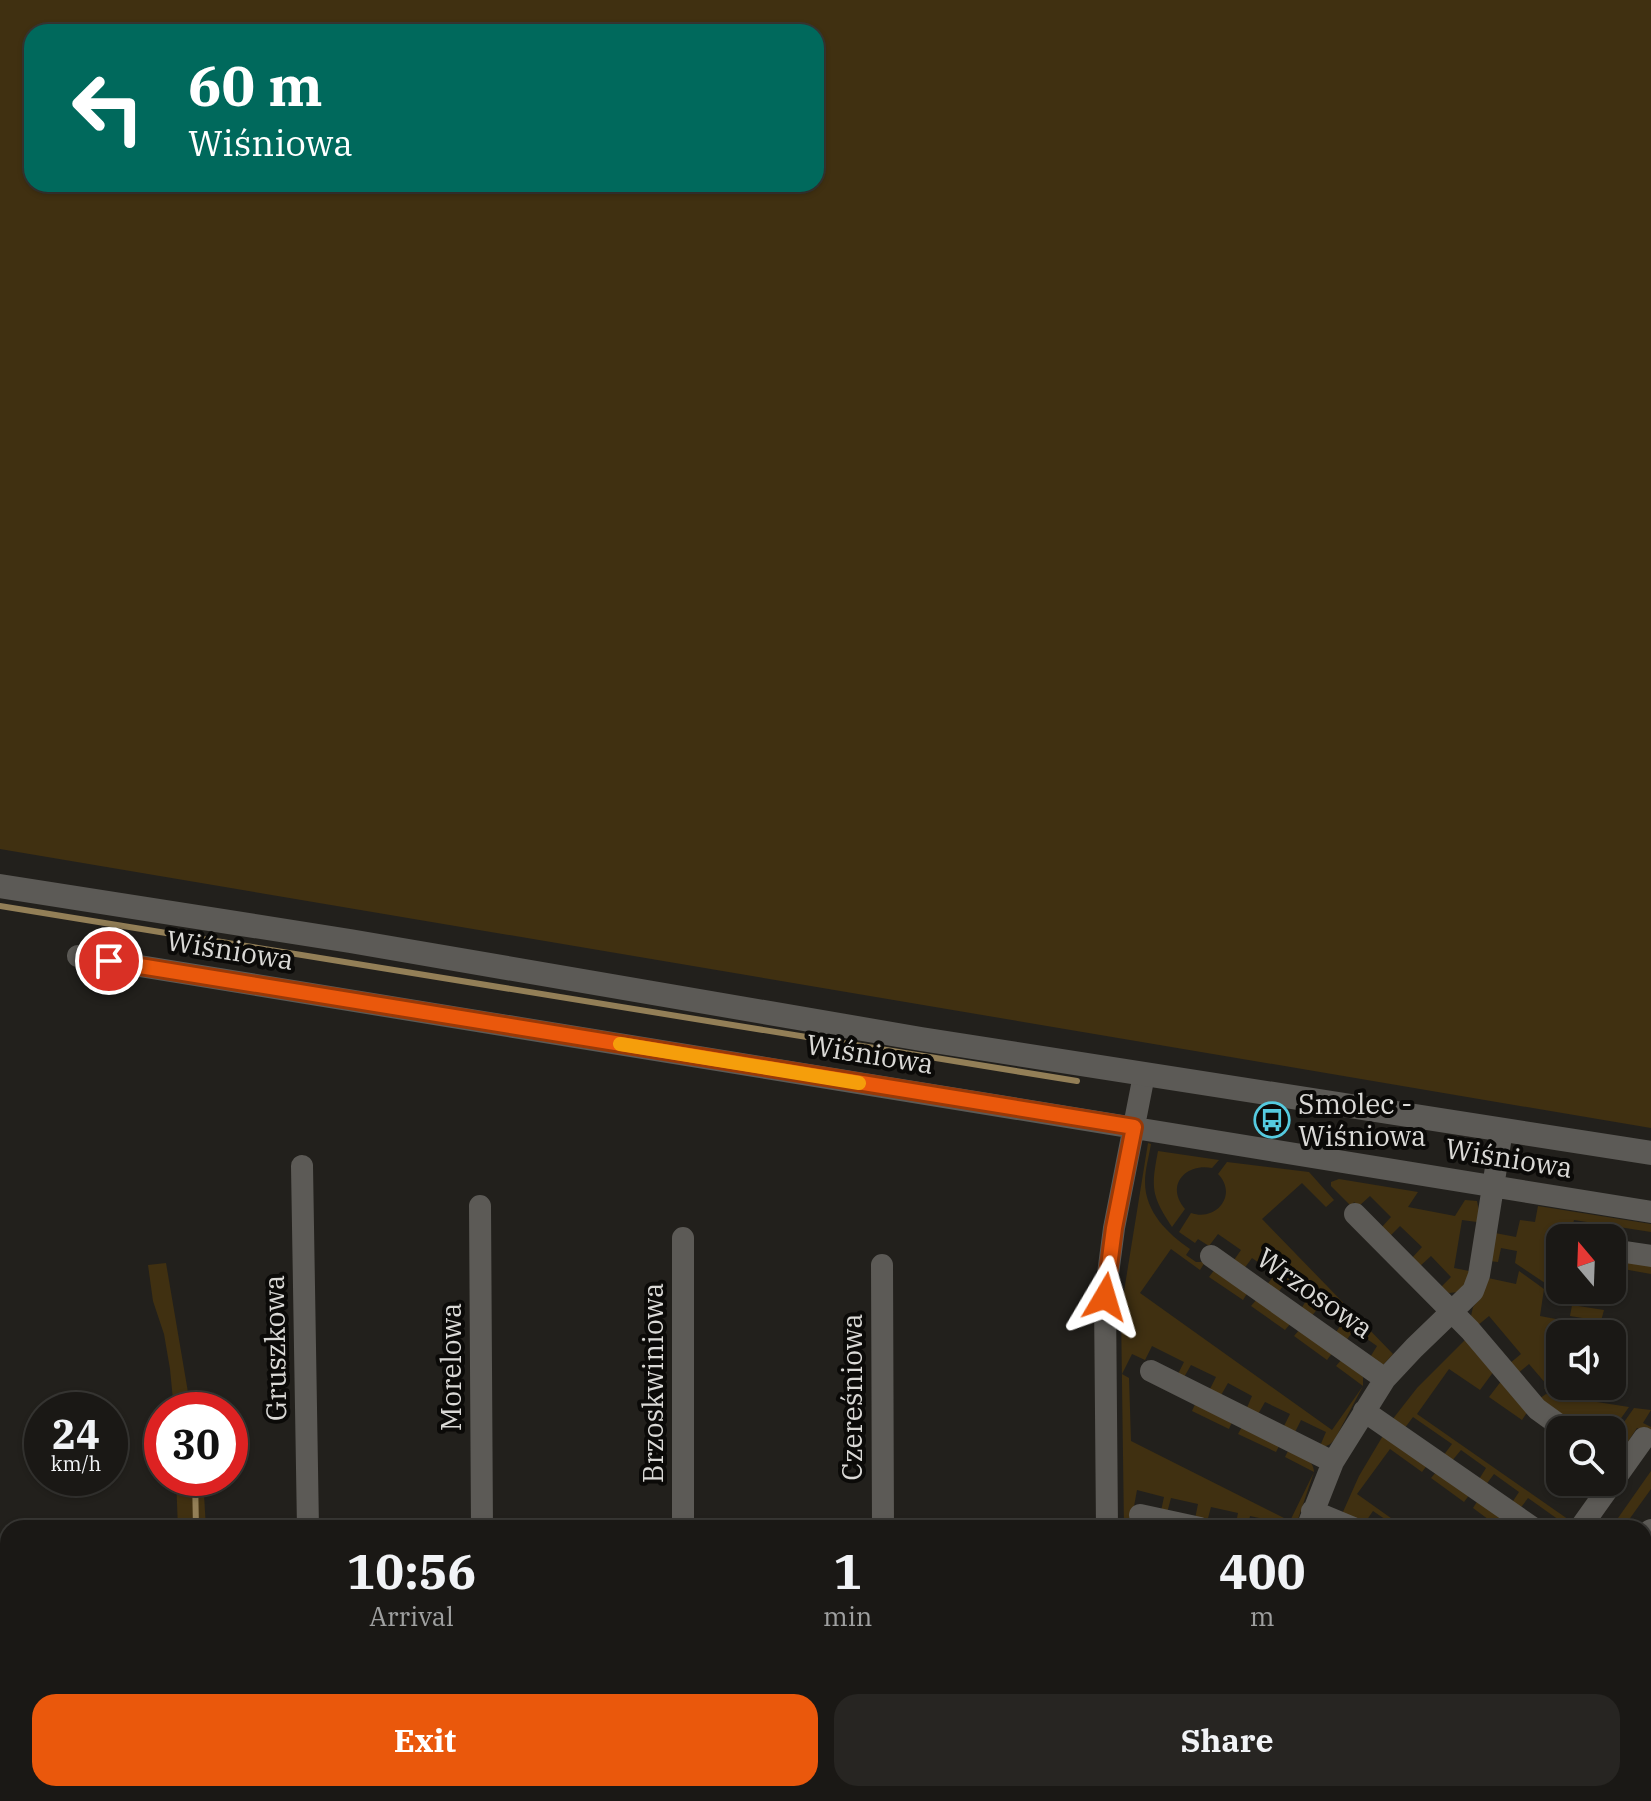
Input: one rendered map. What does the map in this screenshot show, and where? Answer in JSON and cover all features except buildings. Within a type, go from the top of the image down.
[{"type":"street","points":[[0,886],[350,941],[905,1037],[1651,1153]]},
{"type":"street","name":"Wiśniowa","points":[[78,956],[1651,1212]]},
{"type":"street","points":[[1107,1520],[1105,1297],[1114,1228],[1144,1075]]},
{"type":"street","name":"Wrzosowa","points":[[1310,1520],[1333,1462],[1385,1379],[1473,1291],[1479,1275],[1502,1130]]},
{"type":"street","name":"Gruszkowa","points":[[302,1166],[308,1520]]},
{"type":"street","name":"Morelowa","points":[[480,1206],[482,1520]]},
{"type":"street","points":[[1355,1214],[1470,1330],[1537,1409],[1547,1416]]},
{"type":"street","name":"Brzoskwiniowa","points":[[683,1238],[683,1520]]},
{"type":"street","points":[[1626,1252],[1651,1256]]},
{"type":"street","name":"Wrzosowa","points":[[1211,1256],[1385,1379]]},
{"type":"street","name":"Czereśniowa","points":[[882,1265],[883,1520]]},
{"type":"street","points":[[1151,1371],[1333,1462]]},
{"type":"street","points":[[1364,1411],[1521,1520]]},
{"type":"street","points":[[1626,1457],[1644,1438]]},
{"type":"street","points":[[1585,1520],[1599,1496]]},
{"type":"street","points":[[1140,1515],[1163,1520]]},
{"type":"shaded area","points":[[0,0],[1651,0],[1651,1128],[0,849]]},
{"type":"shaded area","points":[[1148,1143],[1151,1144],[1145,1182],[1153,1212],[1166,1229],[1190,1249],[1186,1255],[1196,1262],[1205,1262],[1200,1270],[1171,1249],[1140,1293],[1332,1430],[1363,1386],[1335,1439],[1328,1445],[1320,1446],[1326,1432],[1301,1420],[1294,1434],[1283,1428],[1290,1414],[1265,1402],[1257,1416],[1246,1410],[1252,1396],[1228,1383],[1220,1397],[1209,1391],[1216,1377],[1191,1365],[1183,1379],[1177,1376],[1184,1362],[1152,1346],[1145,1360],[1132,1354],[1122,1374],[1129,1378],[1131,1441],[1288,1520],[1250,1516],[1249,1520],[1237,1520],[1238,1513],[1211,1507],[1208,1520],[1199,1520],[1195,1519],[1198,1504],[1171,1498],[1167,1513],[1161,1511],[1164,1497],[1137,1490],[1131,1520],[1124,1520],[1121,1310]]},
{"type":"shaded area","points":[[1158,1151],[1219,1160],[1212,1168],[1194,1169],[1181,1178],[1177,1192],[1185,1209],[1172,1227],[1154,1191]]},
{"type":"shaded area","points":[[1227,1162],[1309,1172],[1334,1200],[1326,1207],[1302,1183],[1262,1219],[1393,1354],[1383,1365],[1369,1359],[1377,1346],[1354,1330],[1345,1342],[1334,1335],[1343,1322],[1320,1306],[1310,1318],[1300,1311],[1308,1297],[1286,1282],[1277,1294],[1266,1286],[1275,1274],[1252,1258],[1243,1270],[1232,1263],[1241,1250],[1218,1234],[1209,1246],[1198,1239],[1195,1243],[1179,1232],[1191,1213],[1209,1214],[1222,1204],[1226,1190],[1218,1174]]},
{"type":"shaded area","points":[[1339,1179],[1418,1192],[1408,1207],[1455,1216],[1465,1200],[1477,1201],[1477,1222],[1462,1220],[1454,1268],[1469,1271],[1467,1281],[1458,1292],[1449,1293],[1440,1288],[1451,1277],[1431,1256],[1419,1267],[1411,1259],[1422,1247],[1400,1226],[1389,1237],[1381,1228],[1391,1217],[1370,1196],[1359,1206],[1354,1202],[1351,1206],[1331,1186],[1331,1182]]},
{"type":"shaded area","points":[[1538,1206],[1651,1224],[1651,1232],[1626,1228],[1626,1224],[1574,1220],[1573,1224],[1546,1224],[1545,1283],[1515,1263],[1517,1251],[1501,1248],[1498,1262],[1490,1261],[1495,1233],[1516,1237],[1520,1220],[1535,1222]]},
{"type":"shaded area","points":[[1626,1261],[1651,1265],[1651,1274],[1626,1270]]},
{"type":"shaded area","points":[[166,1263],[188,1392],[172,1392],[164,1334],[153,1301],[148,1265]]},
{"type":"shaded area","points":[[1215,1269],[1248,1292],[1243,1300],[1209,1277]]},
{"type":"shaded area","points":[[1519,1271],[1544,1289],[1540,1316],[1561,1320],[1546,1320],[1546,1384],[1529,1364],[1517,1374],[1509,1364],[1521,1354],[1489,1316],[1477,1326],[1471,1316],[1488,1278],[1516,1284]]},
{"type":"shaded area","points":[[1257,1299],[1291,1323],[1285,1330],[1251,1306]]},
{"type":"shaded area","points":[[1572,1305],[1604,1310],[1601,1320],[1570,1316]]},
{"type":"shaded area","points":[[1300,1329],[1333,1352],[1327,1360],[1294,1336]]},
{"type":"shaded area","points":[[1466,1339],[1494,1371],[1480,1390],[1449,1369],[1417,1414],[1569,1520],[1559,1520],[1528,1498],[1519,1510],[1511,1504],[1519,1492],[1494,1474],[1485,1486],[1478,1481],[1486,1468],[1461,1450],[1451,1462],[1443,1456],[1452,1444],[1413,1417],[1404,1429],[1392,1420],[1417,1388]]},
{"type":"shaded area","points":[[1342,1359],[1363,1377],[1363,1386],[1336,1366]]},
{"type":"shaded area","points":[[1502,1380],[1528,1411],[1522,1420],[1489,1397]]},
{"type":"shaded area","points":[[1546,1394],[1546,1400],[1584,1400],[1629,1407],[1623,1416],[1558,1416],[1539,1399]]},
{"type":"shaded area","points":[[1196,1402],[1233,1420],[1229,1429],[1192,1411]]},
{"type":"shaded area","points":[[1634,1408],[1651,1410],[1643,1423],[1651,1427],[1651,1434],[1637,1428],[1626,1444],[1626,1419]]},
{"type":"shaded area","points":[[1243,1425],[1280,1444],[1276,1452],[1238,1434]]},
{"type":"shaded area","points":[[1384,1434],[1428,1464],[1422,1472],[1390,1449],[1357,1494],[1394,1520],[1386,1520],[1373,1511],[1367,1520],[1355,1520],[1342,1514],[1359,1476]]},
{"type":"shaded area","points":[[1289,1449],[1309,1460],[1314,1472],[1285,1457]]},
{"type":"shaded area","points":[[1437,1471],[1470,1494],[1464,1502],[1431,1478]]},
{"type":"shaded area","points":[[1651,1471],[1651,1489],[1629,1520],[1617,1520]]},
{"type":"shaded area","points":[[1314,1472],[1298,1520],[1290,1520]]},
{"type":"shaded area","points":[[177,1496],[204,1496],[206,1520],[178,1520]]},
{"type":"shaded area","points":[[1478,1500],[1506,1520],[1489,1520],[1473,1508]]},
{"type":"waterway","points":[[0,906],[1077,1081]]},
{"type":"waterway","points":[[195,1496],[196,1520]]},
{"type":"slow traffic","points":[[620,1044],[859,1083]]},
{"type":"place","name":"Smolec - Wiśniowa","points":[[1272,1120]]},
{"type":"route","points":[[109,961],[1134,1127],[1114,1228],[1105,1297]]}]
